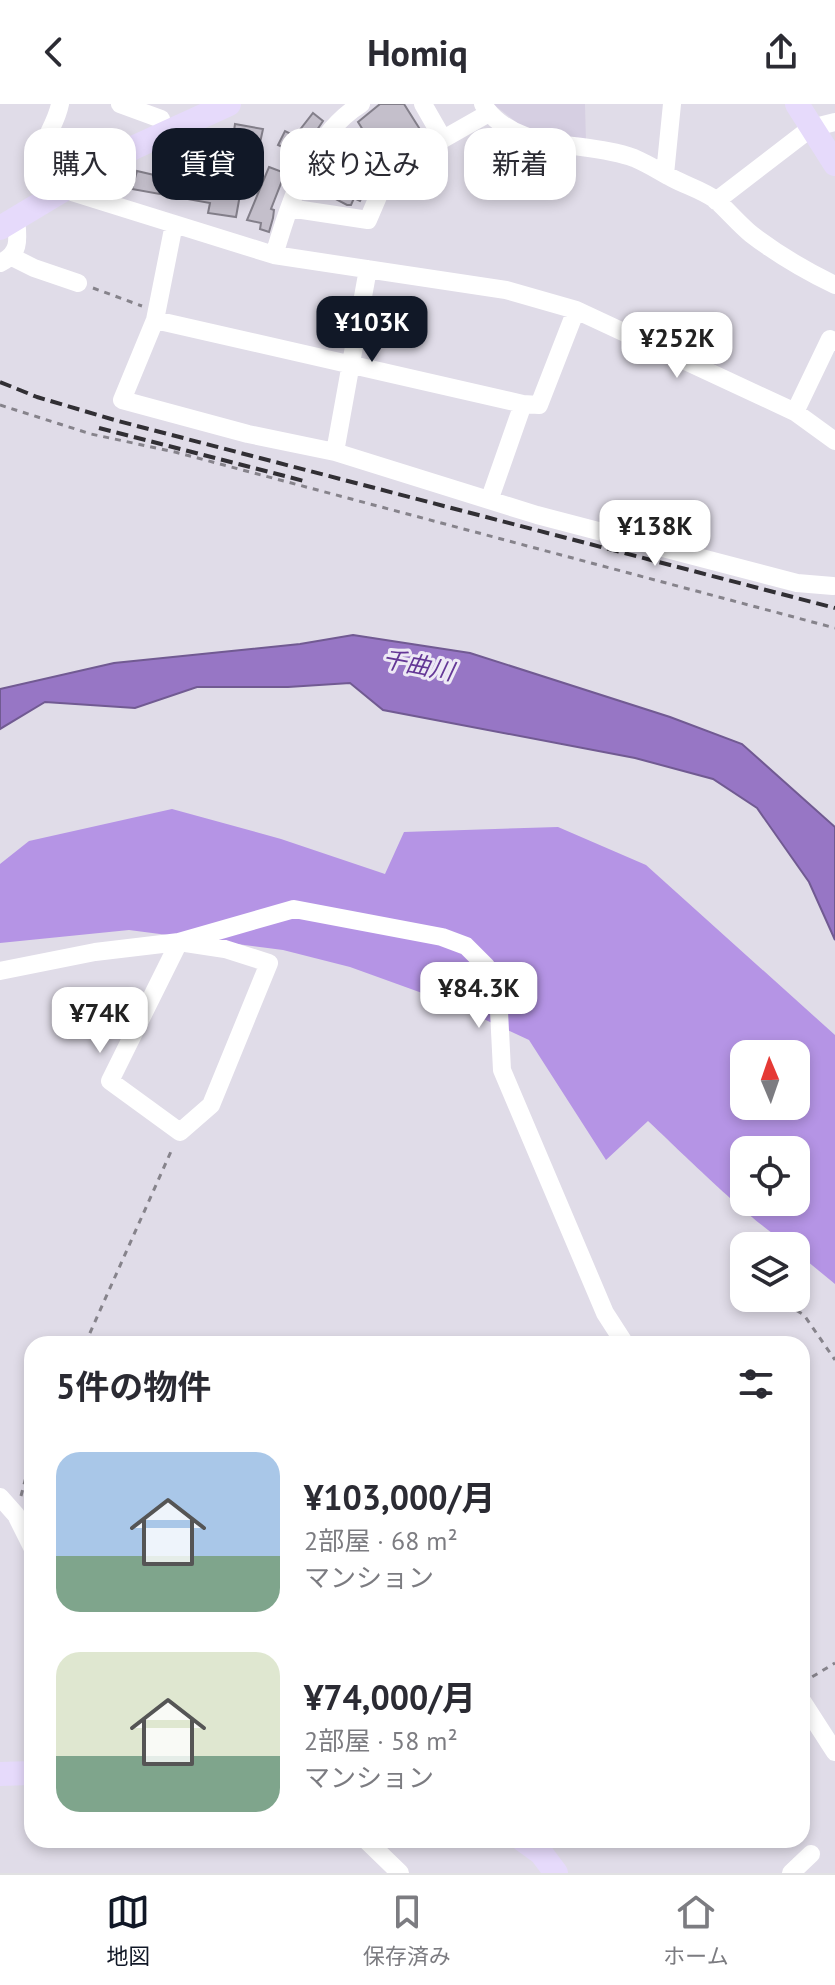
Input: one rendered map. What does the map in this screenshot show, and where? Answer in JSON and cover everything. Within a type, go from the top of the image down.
[{"type":"main road","points":[[136,147],[229,104]]},
{"type":"main road","points":[[797,104],[823,125],[835,164]]},
{"type":"main road","points":[[8,223],[45,200]]},
{"type":"main road","points":[[0,1774],[24,1773]]},
{"type":"main road","points":[[534,1848],[556,1873]]},
{"type":"street","points":[[50,128],[60,104]]},
{"type":"street","points":[[120,104],[161,119]]},
{"type":"street","points":[[274,255],[289,208],[322,139],[333,125],[361,104]]},
{"type":"street","points":[[423,104],[437,128]]},
{"type":"street","points":[[665,174],[672,104]]},
{"type":"street","points":[[448,136],[486,109],[515,131],[565,146],[594,147],[632,157],[697,188],[751,233],[809,273],[835,285]]},
{"type":"street","points":[[716,201],[823,125]]},
{"type":"street","points":[[97,200],[274,255],[506,290],[576,310],[795,412],[835,441]]},
{"type":"street","points":[[289,208],[368,220],[377,200]]},
{"type":"street","points":[[8,223],[18,246],[6,260],[78,283]]},
{"type":"street","points":[[174,224],[156,315],[122,400],[248,434],[335,452],[537,515],[766,575],[797,583],[834,584]]},
{"type":"street","points":[[335,452],[368,269]]},
{"type":"street","points":[[156,315],[350,365],[539,405],[576,310]]},
{"type":"street","points":[[795,412],[830,339],[835,342]]},
{"type":"street","points":[[490,498],[523,404]]},
{"type":"street","points":[[0,971],[95,952],[179,942],[294,909],[442,937],[474,951],[486,966],[498,992],[502,1070],[605,1313],[620,1336]]},
{"type":"street","points":[[179,942],[225,949],[269,963],[211,1105],[180,1132],[110,1081],[179,942]]},
{"type":"street","points":[[0,1497],[16,1515],[24,1531]]},
{"type":"street","points":[[810,1713],[835,1752]]},
{"type":"street","points":[[374,1848],[400,1873]]},
{"type":"street","points":[[791,1873],[811,1854]]},
{"type":"path","points":[[78,283],[156,315]]},
{"type":"path","points":[[0,405],[91,434],[175,452],[835,628]]},
{"type":"path","points":[[89,1336],[180,1132]]},
{"type":"path","points":[[799,1312],[835,1360]]},
{"type":"path","points":[[16,1515],[24,1484]]},
{"type":"path","points":[[810,1678],[835,1663]]},
{"type":"shaded area","points":[[493,104],[585,104],[586,142],[576,142],[576,128],[528,128]]},
{"type":"shaded area","points":[[172,809],[281,839],[385,874],[404,832],[558,827],[646,865],[835,1035],[835,1284],[810,1263],[810,1232],[772,1232],[751,1216],[810,1216],[810,1136],[730,1136],[730,1197],[648,1121],[606,1160],[529,1040],[447,1002],[350,967],[283,950],[129,930],[0,943],[0,864],[29,841]]},
{"type":"water","name":"千曲川","points":[[353,635],[470,653],[670,717],[742,744],[835,827],[835,940],[809,882],[757,808],[713,779],[635,758],[383,710],[350,683],[197,687],[135,708],[45,702],[0,729],[0,689],[114,663],[300,644]]},
{"type":"building","points":[[380,104],[404,104],[419,128],[362,128],[358,122]]},
{"type":"building","points":[[313,113],[323,121],[318,128],[301,128]]},
{"type":"building","points":[[235,124],[257,128],[234,128]]},
{"type":"building","points":[[269,167],[280,171],[280,186],[271,209],[274,210],[269,232],[260,229],[261,223],[247,220],[255,200],[264,200],[264,179]]},
{"type":"building","points":[[137,171],[152,175],[152,193],[136,190]]},
{"type":"building","points":[[193,200],[239,200],[236,217],[208,213],[210,203]]},
{"type":"building","points":[[338,200],[353,200],[351,205]]},
{"type":"railway","points":[[0,382],[37,397],[118,421],[835,608]]},
{"type":"railway","points":[[99,428],[304,481]]}]
